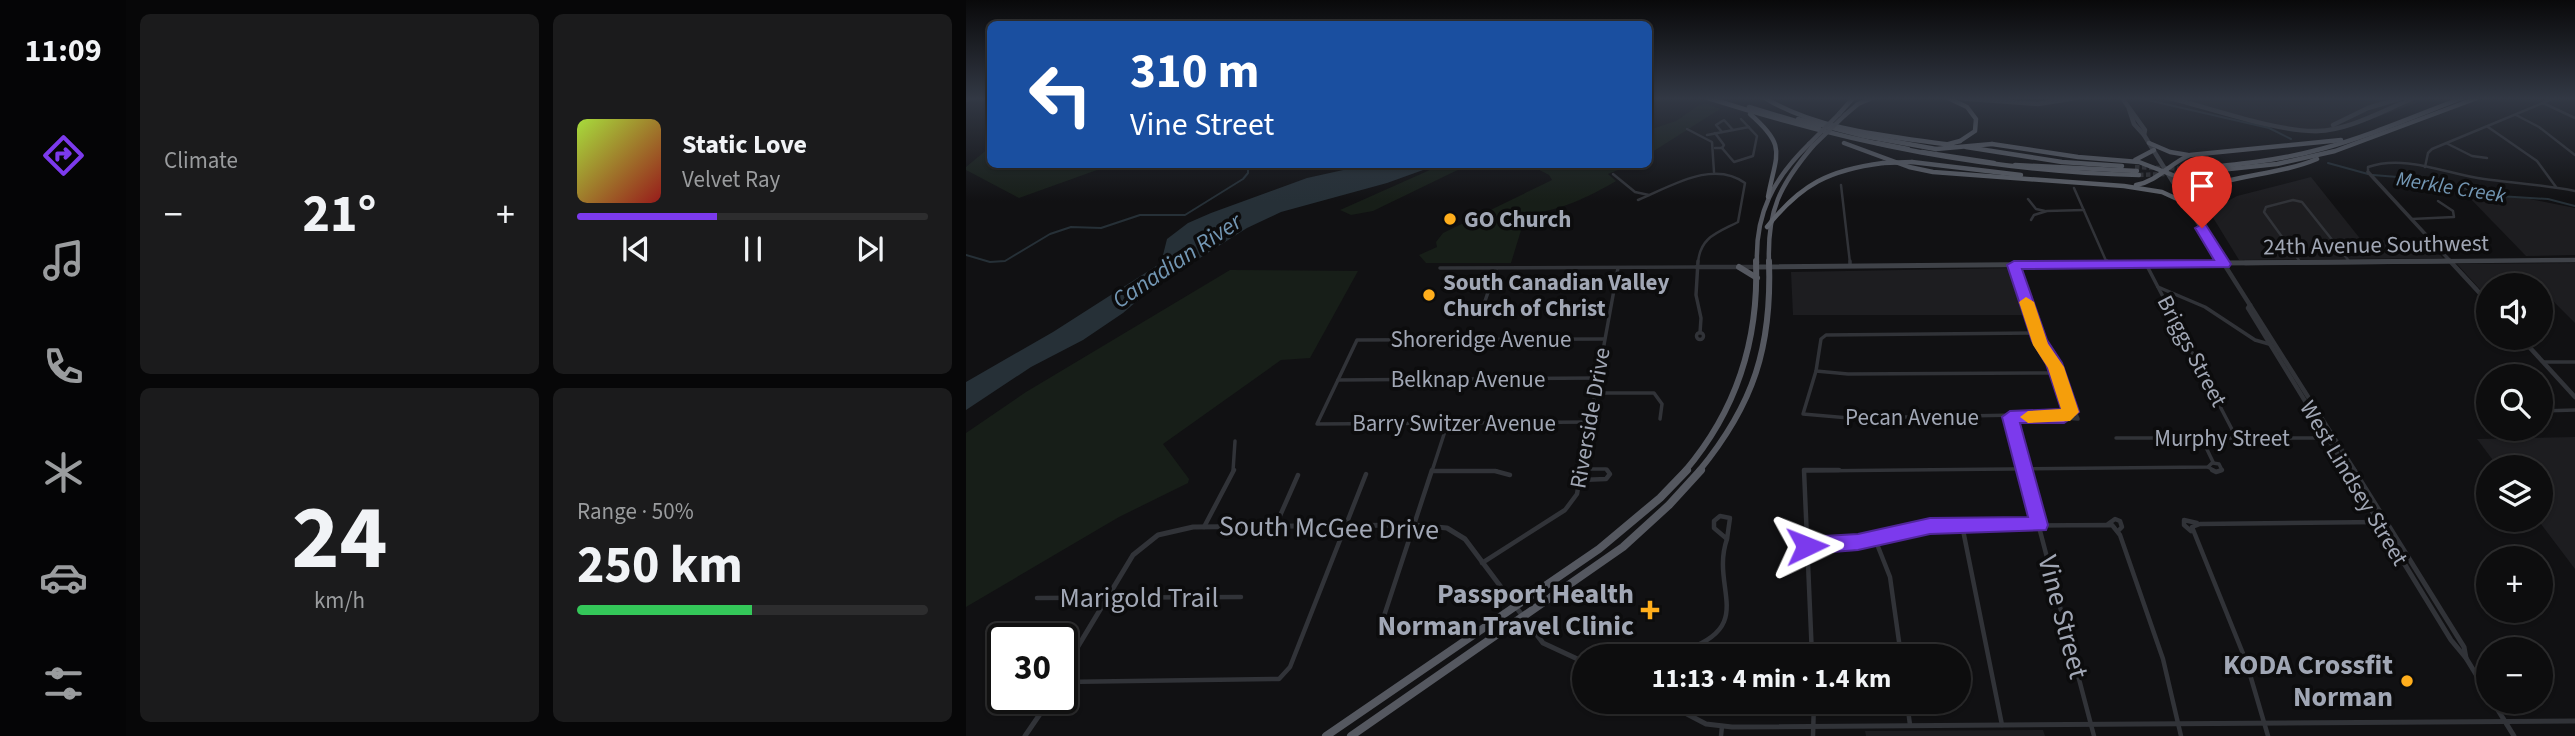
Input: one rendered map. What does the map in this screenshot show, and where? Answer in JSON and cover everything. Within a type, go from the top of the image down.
[{"type":"highway","points":[[1326,736],[1517,606],[1639,518],[1684,474],[1712,436],[1731,403],[1751,354],[1756,318],[1758,226],[1779,154],[1777,141],[1771,132]]},
{"type":"highway","points":[[1816,132],[1909,167],[1933,172],[2124,186],[2157,191],[2185,201],[2198,189],[2300,166],[2389,132]]},
{"type":"highway","points":[[1819,132],[1890,150],[1955,162],[2031,171],[2122,175]]},
{"type":"highway","points":[[1768,197],[1784,170],[1824,132]]},
{"type":"highway","points":[[1837,132],[1938,155],[2018,165],[2137,171]]},
{"type":"highway","points":[[1852,132],[1936,147],[1992,144],[2088,158],[2130,160],[2141,158],[2154,150]]},
{"type":"highway","points":[[1876,132],[2137,171]]},
{"type":"highway","points":[[1936,147],[1960,141],[1973,132]]},
{"type":"highway","points":[[2349,147],[2277,164],[2190,171],[2270,160],[2372,132]]},
{"type":"highway","points":[[2149,143],[2174,153],[2190,155],[2354,139]]},
{"type":"highway","points":[[1351,736],[1623,547],[1662,514],[1692,482],[1726,438],[1749,396],[1765,346],[1768,322],[1767,227],[1779,188],[1811,145]]},
{"type":"highway","points":[[2124,186],[2151,182],[2167,172],[2175,161],[2190,155]]},
{"type":"highway","points":[[2130,160],[2195,182],[2217,185]]},
{"type":"highway","points":[[1767,227],[1787,200],[1808,184],[1845,169],[1882,163],[1912,162],[2053,177],[2122,175],[2137,171]]},
{"type":"highway","points":[[1739,267],[1757,278]]},
{"type":"main road","name":"West Lindsey Street","points":[[2141,132],[2224,264]]},
{"type":"main road","name":"24th Avenue Southwest","points":[[1757,267],[2575,260]]},
{"type":"street","points":[[1696,132],[1706,136],[1721,132]]},
{"type":"street","points":[[1714,134],[1734,162],[1751,158],[1757,136],[1754,132]]},
{"type":"street","points":[[2425,166],[2429,150],[2473,132]]},
{"type":"street","points":[[2498,132],[2552,177],[2556,187]]},
{"type":"street","points":[[2546,132],[2575,155]]},
{"type":"street","points":[[1706,136],[1715,149],[1712,163],[1714,172]]},
{"type":"street","points":[[2446,143],[2472,156],[2487,158]]},
{"type":"street","points":[[1715,149],[1722,148]]},
{"type":"street","points":[[2476,289],[2368,172],[2369,166],[2377,163],[2425,166],[2477,178],[2575,191]]},
{"type":"street","points":[[1638,200],[1714,172],[1737,175],[1744,181],[1745,190],[1739,220],[1734,226],[1701,244],[1696,299],[1701,318],[1700,333]]},
{"type":"street","points":[[1613,174],[1635,192],[1651,195]]},
{"type":"street","points":[[1840,185],[1850,265]]},
{"type":"street","points":[[2074,188],[2108,264]]},
{"type":"street","points":[[2028,198],[2036,209],[2084,210]]},
{"type":"street","points":[[2301,263],[2264,212],[2269,206],[2293,200],[2302,202],[2351,262]]},
{"type":"street","points":[[2412,219],[2455,216],[2447,206],[2438,201]]},
{"type":"street","points":[[2031,219],[2034,215],[2047,211]]},
{"type":"street","points":[[2567,260],[2575,267]]},
{"type":"street","name":"Briggs Street","points":[[2146,264],[2238,439]]},
{"type":"street","name":"West Lindsey Street","points":[[2224,264],[2249,305],[2269,331],[2423,580],[2464,647],[2466,657]]},
{"type":"street","points":[[2014,265],[2037,334],[2058,373],[1848,374],[1816,371],[1823,337],[1831,335],[2037,334]]},
{"type":"street","points":[[1440,268],[1757,267]]},
{"type":"street","name":"Riverside Drive","points":[[1482,563],[1565,510],[1576,499],[1618,268]]},
{"type":"street","points":[[1484,304],[1496,269]]},
{"type":"street","points":[[2158,287],[2205,307],[2255,340],[2277,345]]},
{"type":"street","name":"West Lindsey Street","points":[[2249,305],[2248,308],[2269,344],[2402,562],[2455,647],[2466,657],[2476,674]]},
{"type":"street","points":[[2262,331],[2269,331]]},
{"type":"street","name":"Shoreridge Avenue","points":[[1338,380],[1357,340],[1604,338]]},
{"type":"street","points":[[2532,350],[2575,397]]},
{"type":"street","points":[[2543,362],[2575,362]]},
{"type":"street","name":"Pecan Avenue","points":[[1816,371],[1802,414],[1849,418],[2068,414],[2058,373]]},
{"type":"street","name":"Belknap Avenue","points":[[1338,380],[1598,378]]},
{"type":"street","name":"Barry Switzer Avenue","points":[[1338,380],[1317,424],[1590,422]]},
{"type":"street","points":[[1595,393],[1654,393],[1661,401],[1661,419]]},
{"type":"street","points":[[2553,411],[2575,410]]},
{"type":"street","name":"Vine Street","points":[[2010,417],[2094,736]]},
{"type":"street","points":[[1381,625],[1448,422]]},
{"type":"street","points":[[2320,426],[2327,426]]},
{"type":"street","name":"Murphy Street","points":[[2116,438],[2328,440]]},
{"type":"street","points":[[1811,644],[1804,470],[2210,465],[2203,439]]},
{"type":"street","points":[[2328,440],[2337,442]]},
{"type":"street","points":[[1204,527],[1235,468],[1235,441]]},
{"type":"street","points":[[1581,480],[1606,479],[1610,474],[1606,469],[1583,469]]},
{"type":"street","points":[[1432,471],[1495,471],[1510,475]]},
{"type":"street","points":[[1078,682],[1275,680],[1286,674],[1366,474]]},
{"type":"street","points":[[1275,527],[1298,475]]},
{"type":"street","points":[[1699,644],[1713,638],[1723,628],[1727,610],[1723,551],[1728,540],[1732,530],[1730,518],[1720,516],[1714,521],[1714,528],[1728,540]]},
{"type":"street","points":[[2268,736],[2246,661],[2192,529],[2184,525],[2184,520],[2189,519],[2198,524],[2379,522]]},
{"type":"street","points":[[1807,546],[1875,539],[1920,527],[2107,524],[2116,529],[2163,659],[2181,736]]},
{"type":"street","points":[[2192,529],[2198,524]]},
{"type":"street","points":[[1962,525],[2002,725]]},
{"type":"street","name":"South McGee Drive","points":[[1105,598],[1129,560],[1144,544],[1171,531],[1204,527],[1441,526],[1453,530],[1465,539],[1543,643],[1572,658]]},
{"type":"street","points":[[1875,539],[1892,583],[1900,644]]},
{"type":"street","points":[[2402,562],[2411,561]]},
{"type":"street","points":[[2414,580],[2423,580]]},
{"type":"street","name":"Marigold Trail","points":[[1037,598],[1241,597]]},
{"type":"street","points":[[1078,645],[1105,598]]},
{"type":"street","points":[[1025,736],[1040,714]]},
{"type":"street","points":[[1687,714],[1706,724],[1722,726],[2575,721]]},
{"type":"street","points":[[1814,714],[1814,736]]},
{"type":"street","points":[[1909,714],[1910,725]]},
{"type":"street","points":[[2501,714],[2514,736]]},
{"type":"street","points":[[1721,736],[1722,726]]},
{"type":"shaded area","points":[[1652,132],[1683,132],[1652,152]]},
{"type":"shaded area","points":[[987,150],[987,168],[1103,168],[1019,198],[966,170],[966,167]]},
{"type":"shaded area","points":[[1434,168],[1462,168],[1373,211],[1351,215],[1340,210]]},
{"type":"shaded area","points":[[1536,168],[1623,168],[1608,174],[1616,181],[1584,198],[1562,207],[1526,214],[1511,263],[1426,263],[1419,255],[1437,247],[1436,242],[1443,233],[1552,180],[1549,175]]},
{"type":"shaded area","points":[[2311,177],[2362,241],[2425,239],[2443,258],[2239,260],[2209,211],[2237,196]]},
{"type":"shaded area","points":[[2462,190],[2575,208],[2575,255],[2526,256]]},
{"type":"shaded area","points":[[2575,263],[2575,323],[2553,301],[2553,273],[2476,273],[2476,285],[2457,264]]},
{"type":"shaded area","points":[[2013,268],[2030,315],[1793,315],[1791,272]]},
{"type":"shaded area","points":[[1230,270],[1358,271],[1310,358],[1281,360],[1163,444],[1189,479],[1188,483],[1119,517],[966,607],[966,433],[1026,392]]},
{"type":"shaded area","points":[[2553,437],[2575,437],[2575,569],[2547,532],[2553,532],[2553,455],[2489,455],[2478,441],[2553,441]]},
{"type":"shaded area","points":[[2043,730],[2045,736],[1866,736],[1865,731]]},
{"type":"water","name":"Canadian River","points":[[1352,168],[1429,168],[1387,183],[1281,212],[1247,228],[1151,289],[1123,313],[1083,340],[1031,367],[966,410],[966,382],[1053,332],[1164,261],[1167,257],[1163,255],[1167,239],[1188,223],[1307,178]]},
{"type":"waterway","name":"Merkle Creek","points":[[2278,132],[2291,139]]},
{"type":"waterway","name":"Merkle Creek","points":[[2328,163],[2368,174]]},
{"type":"waterway","points":[[966,255],[990,262],[1005,261],[1050,234],[1071,227],[1101,228],[1140,215],[1185,215],[1243,179],[1248,168]]},
{"type":"waterway","name":"Merkle Creek","points":[[2373,175],[2422,179],[2499,196],[2548,199],[2575,206]]},
{"type":"tunnel","points":[[2135,167],[2188,169]]},
{"type":"tunnel","points":[[2139,175],[2191,173]]},
{"type":"slow traffic","points":[[2026,302],[2041,345],[2056,367],[2070,412],[2064,416],[2028,417]]},
{"type":"place","name":"GO Church","points":[[1450,219]]},
{"type":"place","name":"South Canadian Valley Church of Christ","points":[[1429,295]]},
{"type":"place","name":"Passport Health Norman Travel Clinic","points":[[1650,610]]},
{"type":"place","name":"KODA Crossfit Norman","points":[[2407,681]]},
{"type":"route","points":[[1807,546],[1858,542],[1930,526],[2039,525],[2010,417],[2064,416],[2070,412],[2054,363],[2039,341],[2014,265],[2224,264],[2202,228]]}]
